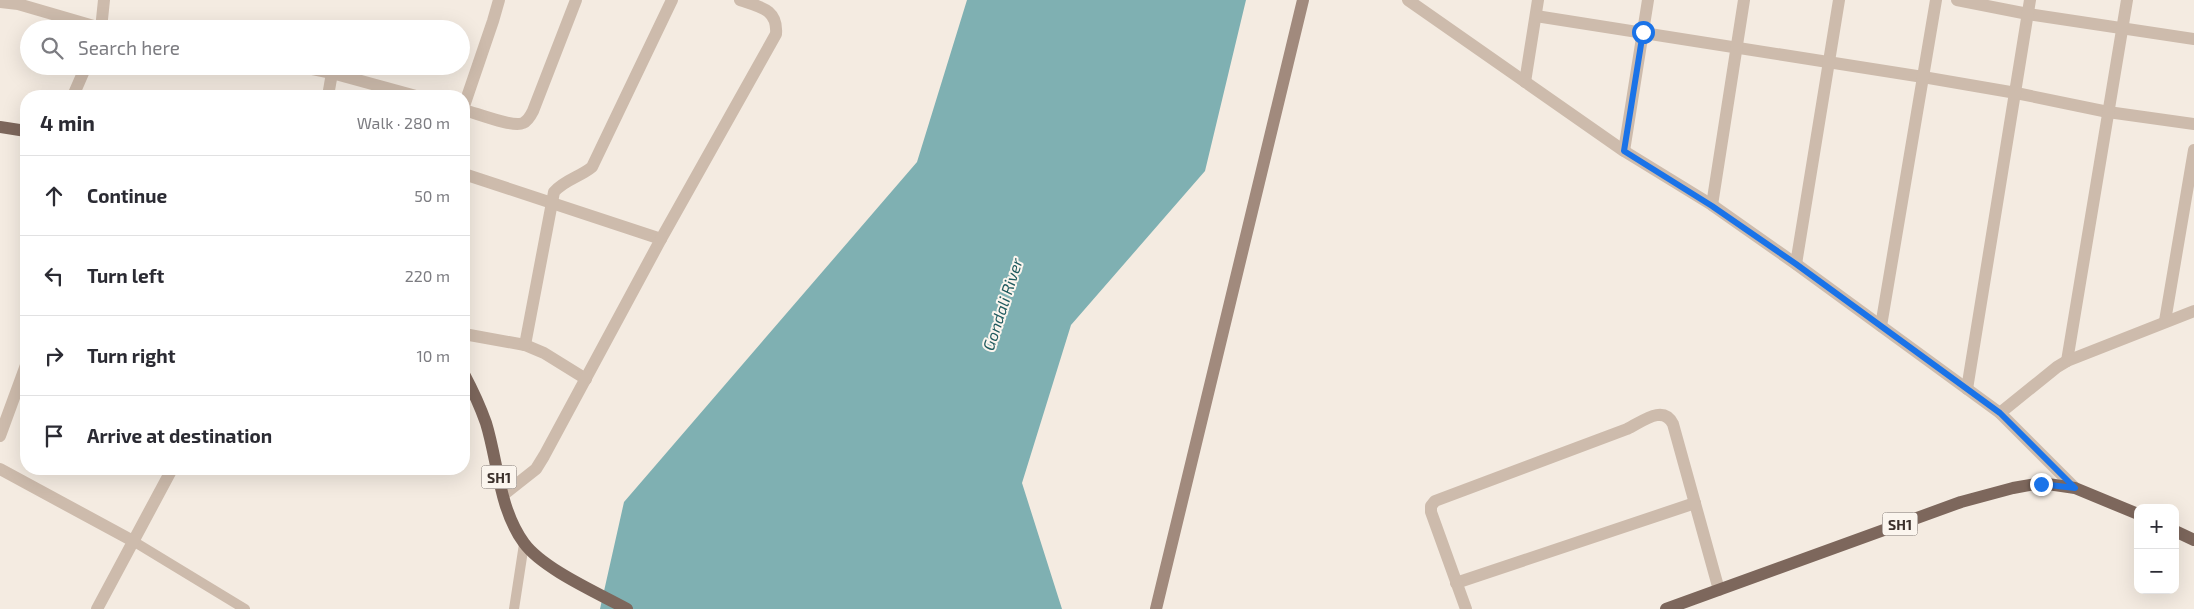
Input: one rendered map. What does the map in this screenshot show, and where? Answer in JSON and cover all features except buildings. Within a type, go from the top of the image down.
[{"type":"main road","points":[[1156,609],[1303,0]]},
{"type":"main road","points":[[0,127],[20,130]]},
{"type":"main road","name":"SH1","points":[[470,387],[486,423],[503,495],[512,521],[524,544],[552,568],[627,609]]},
{"type":"main road","name":"SH1","points":[[1666,609],[1961,502],[2013,488],[2041,484],[2075,488],[2134,512]]},
{"type":"main road","points":[[2179,534],[2194,540]]},
{"type":"street","points":[[103,20],[104,0]]},
{"type":"street","points":[[470,91],[494,21],[499,0]]},
{"type":"street","points":[[470,110],[512,124],[522,124],[528,119],[533,111],[576,0]]},
{"type":"street","points":[[525,345],[554,192],[559,186],[583,175],[592,167],[672,0]]},
{"type":"street","points":[[503,495],[536,469],[544,456],[661,239],[776,34],[777,23],[772,14],[740,0]]},
{"type":"street","points":[[1408,0],[1624,151],[1712,206],[1796,264],[1966,388],[2000,413],[2075,488]]},
{"type":"street","points":[[1525,82],[1538,0]]},
{"type":"street","points":[[1624,151],[1648,0]]},
{"type":"street","points":[[1712,206],[1744,0]]},
{"type":"street","points":[[1796,264],[1839,0]]},
{"type":"street","points":[[1881,326],[1936,0]]},
{"type":"street","points":[[1957,0],[2028,14],[2194,39]]},
{"type":"street","points":[[1966,388],[2030,0]]},
{"type":"street","points":[[2067,361],[2127,0]]},
{"type":"street","points":[[0,2],[18,2],[74,20]]},
{"type":"street","points":[[1536,16],[1923,77],[2016,93],[2108,112],[2194,124]]},
{"type":"street","points":[[76,90],[82,75]]},
{"type":"street","points":[[329,90],[332,75]]},
{"type":"street","points":[[339,75],[394,90]]},
{"type":"street","points":[[2165,321],[2194,150]]},
{"type":"street","points":[[470,176],[661,239]]},
{"type":"street","points":[[2000,413],[2067,361],[2194,311]]},
{"type":"street","points":[[470,335],[525,345],[544,353],[586,379]]},
{"type":"street","points":[[0,436],[20,381]]},
{"type":"street","points":[[1466,609],[1431,512],[1431,506],[1435,501],[1628,428],[1655,415],[1664,414],[1670,418],[1673,424],[1719,590]]},
{"type":"street","points":[[0,469],[133,541]]},
{"type":"street","points":[[96,609],[169,475]]},
{"type":"street","points":[[1456,583],[1695,504]]},
{"type":"lane","points":[[133,541],[245,609]]},
{"type":"lane","points":[[514,609],[524,544]]},
{"type":"water","name":"Gondali River","points":[[967,0],[1246,0],[1205,171],[1071,325],[1022,483],[1062,609],[600,609],[624,502],[917,162]]},
{"type":"route","points":[[1643,32],[1624,151],[1712,206],[1796,264],[2000,413],[2075,488],[2041,484]]}]
